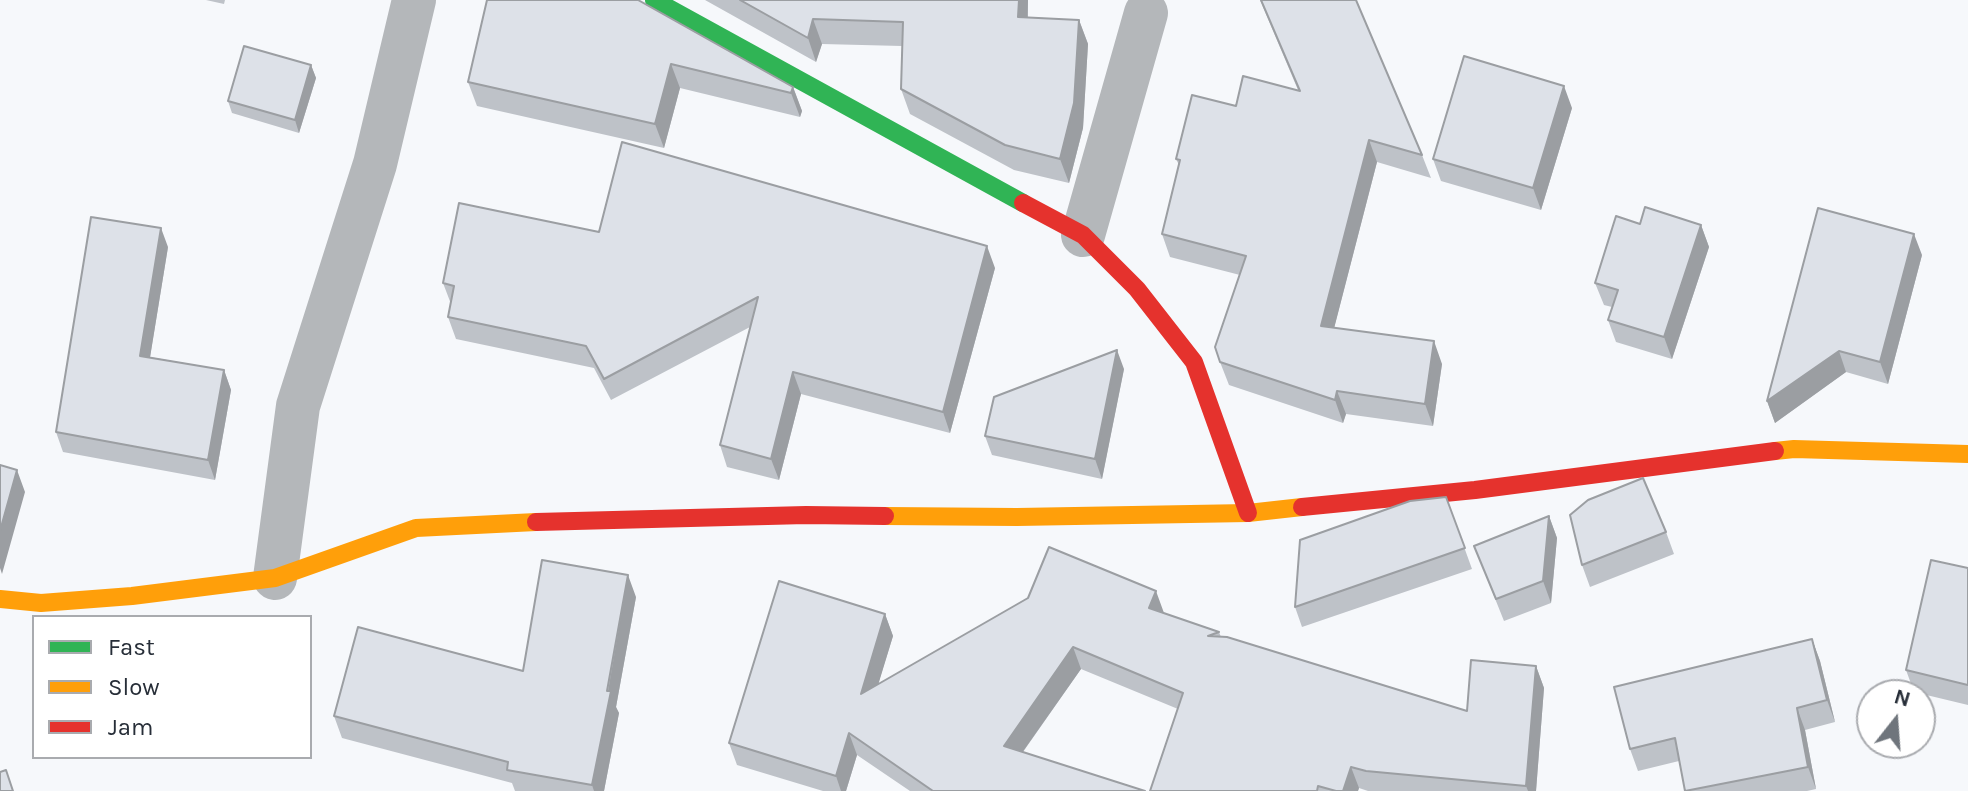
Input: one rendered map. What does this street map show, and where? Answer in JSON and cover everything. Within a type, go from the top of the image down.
[{"type":"street","points":[[275,578],[298,406],[375,164],[414,0]]},
{"type":"street","points":[[654,0],[1083,235],[1137,289],[1194,362],[1248,513]]},
{"type":"street","points":[[1083,235],[1146,13]]},
{"type":"street","points":[[0,599],[41,603],[132,596],[275,578],[416,528],[589,519],[1248,513],[1475,490],[1794,449],[1968,454]]},
{"type":"building","points":[[487,0],[638,0],[793,87],[791,93],[671,64],[655,124],[468,82]]},
{"type":"building","points":[[740,0],[1019,0],[1018,17],[1079,20],[1074,103],[1060,159],[1005,145],[901,89],[903,22],[813,19],[808,38]]},
{"type":"building","points":[[1261,0],[1356,0],[1422,155],[1369,140],[1321,326],[1434,341],[1425,404],[1337,391],[1335,400],[1220,362],[1215,347],[1246,256],[1162,234],[1192,95],[1236,106],[1243,76],[1300,91]]},
{"type":"building","points":[[244,46],[311,65],[295,120],[228,101]]},
{"type":"building","points":[[1464,56],[1564,86],[1533,188],[1433,159]]},
{"type":"building","points":[[622,142],[987,246],[943,412],[793,372],[771,459],[720,445],[758,297],[604,379],[586,346],[448,317],[454,286],[443,283],[459,203],[599,232]]},
{"type":"building","points":[[1645,207],[1701,225],[1664,337],[1608,320],[1618,290],[1595,283],[1616,216],[1640,224]]},
{"type":"building","points":[[1818,208],[1914,234],[1880,362],[1839,351],[1767,401]]},
{"type":"building","points":[[91,217],[161,228],[140,356],[224,370],[208,460],[56,432]]},
{"type":"building","points":[[1117,350],[1095,459],[985,436],[994,397]]},
{"type":"building","points":[[0,465],[17,470],[0,531]]},
{"type":"building","points":[[1643,478],[1666,532],[1582,565],[1570,515],[1588,500]]},
{"type":"building","points":[[1446,497],[1465,548],[1295,607],[1300,540],[1410,501]]},
{"type":"building","points":[[1549,516],[1543,581],[1496,599],[1474,546]]},
{"type":"building","points":[[1049,547],[1156,591],[1149,608],[1219,632],[1208,636],[1227,637],[1467,711],[1471,660],[1536,666],[1526,786],[1351,767],[1343,791],[1318,786],[1317,791],[1150,791],[1183,693],[1073,647],[1004,746],[1145,791],[933,791],[849,733],[836,776],[729,743],[779,581],[885,614],[861,694],[1028,598]]},
{"type":"building","points":[[542,560],[628,575],[607,691],[611,691],[592,785],[507,770],[508,762],[334,716],[358,627],[523,671]]},
{"type":"building","points":[[1931,560],[1968,568],[1968,685],[1906,670]]},
{"type":"building","points":[[1812,639],[1827,700],[1797,708],[1808,767],[1685,791],[1675,738],[1630,749],[1614,687]]},
{"type":"building","points":[[6,770],[13,791],[0,791],[0,772]]},
{"type":"traffic: fast","points":[[654,0],[1023,203]]},
{"type":"traffic: slow","points":[[1775,451],[1968,454]]},
{"type":"traffic: slow","points":[[885,516],[1248,513],[1302,507]]},
{"type":"traffic: slow","points":[[0,599],[41,603],[132,596],[275,578],[416,528],[536,522]]},
{"type":"traffic: jam","points":[[1023,203],[1083,235],[1137,289],[1194,362],[1248,513]]},
{"type":"traffic: jam","points":[[1302,507],[1475,490],[1775,451]]},
{"type":"traffic: jam","points":[[536,522],[885,516]]}]
